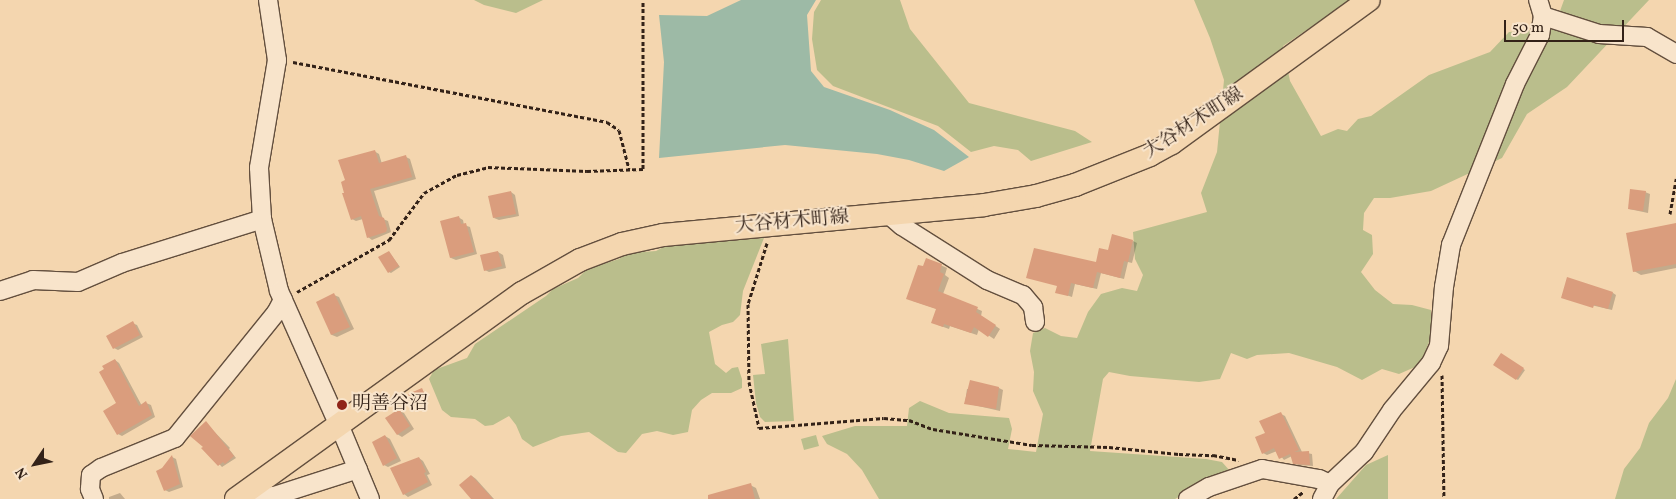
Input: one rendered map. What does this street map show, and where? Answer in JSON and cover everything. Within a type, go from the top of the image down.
[{"type":"main road","name":"大谷材木町線","points":[[241,496],[522,292],[580,260],[622,244],[663,235],[773,226],[984,204],[1036,196],[1075,185],[1150,155],[1172,143],[1369,0]]},
{"type":"street","points":[[268,0],[277,60],[259,168],[262,219],[283,300],[334,417]]},
{"type":"street","points":[[1188,499],[1209,487],[1262,469],[1319,480],[1326,491],[1364,452],[1392,410],[1431,363],[1439,346],[1444,287],[1451,246],[1515,84],[1540,35],[1540,8],[1599,34],[1647,37],[1676,54]]},
{"type":"street","points":[[888,214],[902,226],[987,280],[1024,295],[1034,307],[1035,322]]},
{"type":"street","points":[[0,290],[33,280],[78,282],[122,263],[262,219]]},
{"type":"street","points":[[94,499],[90,489],[91,476],[101,468],[175,438],[276,313],[283,300]]},
{"type":"street","points":[[342,434],[370,499]]},
{"type":"street","points":[[241,496],[274,496],[358,469]]},
{"type":"path","points":[[283,300],[389,240],[424,193],[457,175],[488,167],[587,171],[643,168],[643,0]]},
{"type":"path","points":[[277,60],[607,122],[619,130],[629,169]]},
{"type":"path","points":[[1670,214],[1676,179]]},
{"type":"path","points":[[773,226],[748,304],[749,382],[759,428],[884,418],[909,420],[933,429],[1032,445],[1109,447],[1179,454],[1213,455],[1238,459],[1262,469]]},
{"type":"path","points":[[1439,346],[1444,499]]},
{"type":"green space","points":[[474,0],[543,0],[516,13],[484,5]]},
{"type":"green space","points":[[821,0],[900,0],[910,29],[969,103],[1075,131],[1092,142],[1031,161],[1018,150],[994,146],[971,152],[938,126],[833,86],[817,70],[812,39],[814,12]]},
{"type":"green space","points":[[1194,0],[1351,0],[1283,46],[1290,81],[1321,136],[1338,129],[1347,131],[1358,119],[1371,116],[1429,75],[1490,52],[1509,32],[1545,29],[1560,11],[1564,0],[1649,0],[1567,87],[1527,114],[1502,158],[1431,191],[1390,198],[1374,198],[1364,213],[1363,230],[1372,235],[1373,254],[1361,272],[1375,290],[1393,304],[1412,305],[1431,310],[1431,337],[1423,357],[1415,367],[1399,374],[1382,369],[1362,380],[1337,367],[1289,353],[1257,355],[1247,359],[1231,353],[1220,379],[1199,382],[1130,376],[1109,372],[1103,379],[1090,451],[1206,459],[1222,462],[1230,471],[1175,499],[879,499],[862,470],[847,454],[827,444],[822,436],[855,426],[907,426],[909,408],[920,401],[949,413],[1009,418],[1012,429],[1008,449],[1036,452],[1043,414],[1033,391],[1034,372],[1030,351],[1033,333],[1045,328],[1061,336],[1077,338],[1088,312],[1101,294],[1122,288],[1137,291],[1143,275],[1135,259],[1133,232],[1207,212],[1201,193],[1217,152],[1224,80],[1210,38]]},
{"type":"green space","points":[[711,238],[726,241],[764,238],[743,291],[740,315],[733,322],[709,332],[715,364],[726,373],[732,368],[738,367],[742,379],[742,388],[731,393],[712,393],[701,400],[692,410],[688,432],[673,435],[657,431],[642,434],[626,453],[618,452],[589,432],[561,436],[533,447],[522,439],[516,425],[509,416],[493,425],[485,426],[475,419],[451,417],[442,410],[429,379],[434,370],[467,358],[475,344],[546,296],[553,289],[578,278],[587,269],[619,259],[628,253],[656,251],[671,243]]},
{"type":"green space","points":[[788,339],[794,421],[765,422],[760,417],[756,403],[753,375],[765,374],[761,344]]},
{"type":"green space","points":[[1676,379],[1676,499],[1615,499],[1624,469],[1640,448],[1649,423],[1668,398]]},
{"type":"green space","points":[[816,435],[819,446],[804,450],[801,439]]},
{"type":"green space","points":[[1388,455],[1388,499],[1336,499],[1366,465]]},
{"type":"shaded area","points":[[741,0],[816,0],[807,15],[811,71],[824,87],[890,110],[934,130],[969,157],[944,171],[909,160],[877,154],[785,145],[659,158],[664,62],[659,15],[707,16]]},
{"type":"building","points":[[375,150],[379,163],[406,155],[412,177],[370,189],[379,216],[384,218],[387,229],[386,232],[367,238],[361,216],[351,220],[342,193],[344,193],[341,182],[345,180],[338,160]]},
{"type":"building","points":[[1630,189],[1646,191],[1643,211],[1628,209]]},
{"type":"building","points":[[511,191],[516,214],[493,218],[488,196]]},
{"type":"building","points":[[459,216],[461,224],[466,223],[474,252],[450,258],[440,221]]},
{"type":"building","points":[[1676,223],[1676,264],[1633,272],[1626,233]]},
{"type":"building","points":[[1112,234],[1133,240],[1128,262],[1124,261],[1120,278],[1097,272],[1093,288],[1071,283],[1068,296],[1055,293],[1057,286],[1026,278],[1034,248],[1096,262],[1099,248],[1108,250]]},
{"type":"building","points":[[389,251],[399,266],[388,273],[378,257]]},
{"type":"building","points":[[498,251],[502,266],[484,271],[480,255]]},
{"type":"building","points":[[926,258],[942,264],[940,272],[944,274],[938,291],[978,307],[976,312],[996,325],[988,337],[974,327],[971,333],[944,324],[943,327],[931,323],[936,309],[906,299],[918,265],[923,266]]},
{"type":"building","points":[[1567,277],[1613,292],[1608,309],[1594,305],[1593,308],[1561,298]]},
{"type":"building","points":[[334,293],[350,327],[331,335],[316,302]]},
{"type":"building","points":[[133,321],[140,335],[113,349],[106,336]]},
{"type":"building","points":[[1501,353],[1524,368],[1516,380],[1493,365]]},
{"type":"building","points":[[115,359],[139,406],[146,401],[152,415],[117,435],[103,411],[116,403],[99,372],[104,369],[102,366]]},
{"type":"building","points":[[970,380],[999,387],[996,409],[964,404]]},
{"type":"building","points":[[422,388],[427,400],[413,406],[408,394]]},
{"type":"building","points":[[399,409],[410,426],[397,435],[385,418]]},
{"type":"building","points":[[1281,412],[1299,450],[1294,452],[1309,451],[1310,465],[1293,464],[1290,454],[1279,459],[1274,448],[1262,454],[1255,437],[1265,433],[1259,421]]},
{"type":"building","points":[[206,421],[234,456],[225,464],[223,462],[218,466],[201,448],[203,447],[190,436]]},
{"type":"building","points":[[385,435],[397,458],[383,466],[372,442]]},
{"type":"building","points":[[172,455],[180,484],[164,491],[156,471],[162,468]]},
{"type":"building","points":[[419,457],[426,472],[424,473],[428,482],[403,495],[390,468]]},
{"type":"building","points":[[471,475],[493,499],[471,499],[459,485]]},
{"type":"building","points":[[751,483],[755,499],[708,499],[708,495]]},
{"type":"place","name":"明善谷沼","points":[[342,405]]}]
